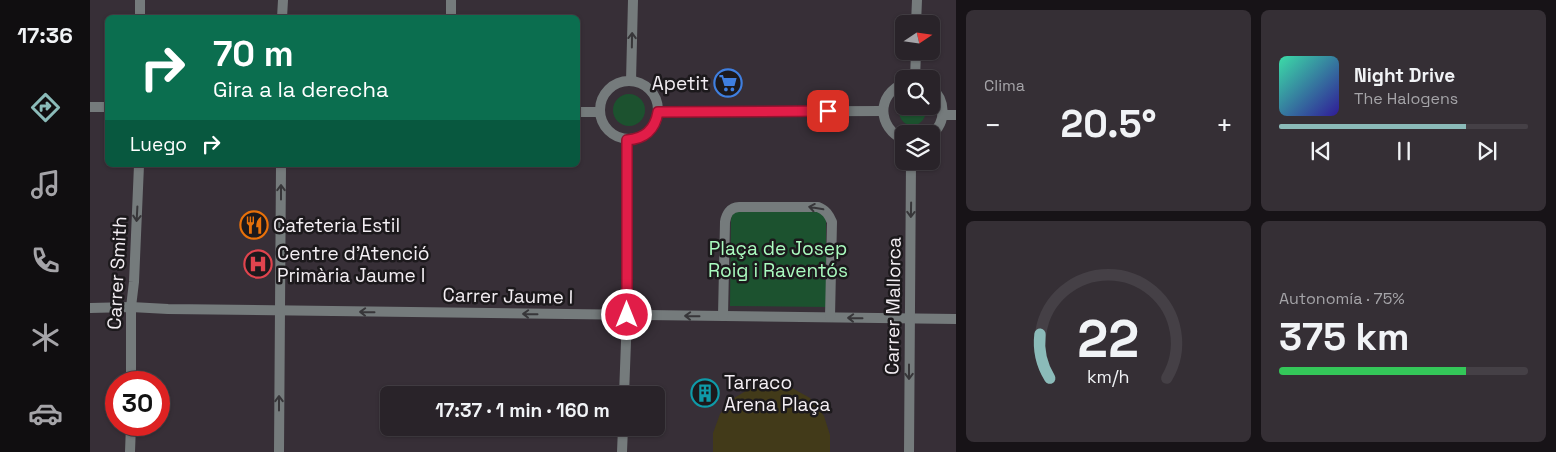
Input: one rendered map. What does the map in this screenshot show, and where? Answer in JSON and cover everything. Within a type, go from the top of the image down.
[{"type":"street","points":[[140,0],[140,15]]},
{"type":"street","points":[[282,0],[282,15]]},
{"type":"street","points":[[451,0],[451,15]]},
{"type":"street","points":[[631,81],[632,0]]},
{"type":"street","points":[[916,15],[917,0]]},
{"type":"street","points":[[631,81],[638,82],[651,91],[655,98],[658,112],[656,120],[648,132],[642,137],[627,140],[611,134],[601,120],[599,112],[602,98],[606,92],[617,83],[631,81]]},
{"type":"street","points":[[895,87],[890,92],[883,111],[887,126],[895,134]]},
{"type":"street","points":[[939,125],[943,115],[940,97]]},
{"type":"street","points":[[90,107],[105,107]]},
{"type":"street","points":[[658,112],[883,111]]},
{"type":"street","points":[[580,112],[599,112]]},
{"type":"street","points":[[943,115],[956,115]]},
{"type":"street","points":[[624,386],[627,315],[627,140]]},
{"type":"street","name":"Carrer Smith","points":[[131,371],[132,307],[140,167]]},
{"type":"street","points":[[279,452],[281,167]]},
{"type":"street","name":"Carrer Mallorca","points":[[909,452],[911,170]]},
{"type":"street","points":[[723,316],[725,222],[730,210],[738,206],[818,207],[829,215],[832,222],[830,318]]},
{"type":"street","name":"Carrer Jaume I","points":[[90,308],[132,307],[956,319]]},
{"type":"street","points":[[130,436],[130,452]]},
{"type":"street","points":[[622,452],[623,436]]},
{"type":"green space","points":[[629,94],[641,98],[645,110],[641,122],[629,126],[617,122],[613,110],[617,98]]},
{"type":"green space","points":[[900,115],[925,116],[919,124],[914,125],[906,124]]},
{"type":"green space","name":"Plaça de Josep Roig i Raventós","points":[[736,212],[819,212],[826,218],[826,307],[730,306],[731,220],[732,215]]},
{"type":"sand","name":"Tarraco Arena Plaça","points":[[772,384],[792,388],[810,398],[824,416],[830,435],[830,452],[713,452],[713,433],[720,414],[734,398],[751,388]]},
{"type":"place","name":"Apetit","points":[[728,83]]},
{"type":"place","name":"Cafeteria Estil","points":[[254,225]]},
{"type":"place","name":"Centre d'Atenció Primària Jaume I","points":[[258,264]]},
{"type":"place","name":"Tarraco Arena Plaça","points":[[705,393]]},
{"type":"route","points":[[627,315],[627,140],[642,137],[648,132],[653,127],[658,112],[828,111]]}]
